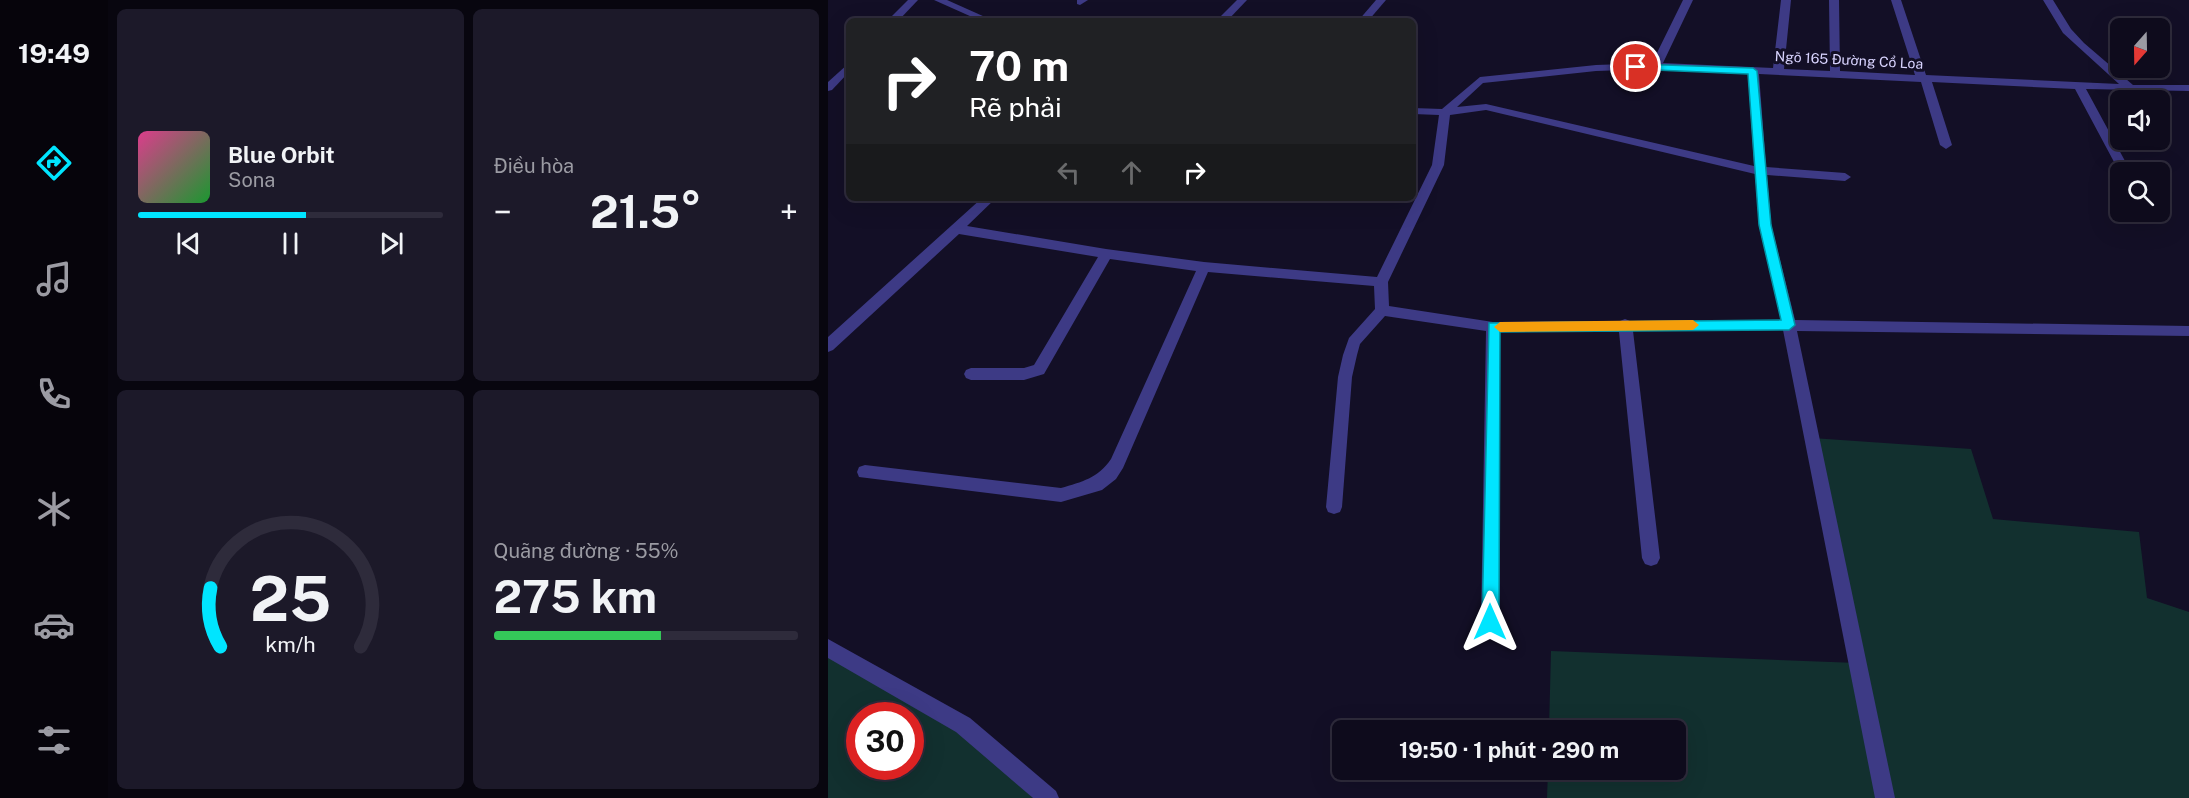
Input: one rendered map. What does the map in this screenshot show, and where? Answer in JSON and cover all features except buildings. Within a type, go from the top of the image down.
[{"type":"street","points":[[895,18],[913,0]]},
{"type":"street","points":[[939,0],[982,18]]},
{"type":"street","points":[[1224,18],[1242,0]]},
{"type":"street","points":[[1366,18],[1381,0]]},
{"type":"street","points":[[1656,66],[1688,0]]},
{"type":"street","points":[[1778,72],[1786,0]]},
{"type":"street","points":[[1834,0],[1835,74]]},
{"type":"street","points":[[1896,0],[1916,67],[1924,78],[1946,145]]},
{"type":"street","points":[[2048,0],[2067,31],[2080,45],[2130,88]]},
{"type":"street","name":"Ngõ 165 Đường Cổ Loa","points":[[1445,111],[1480,80],[1596,68],[1656,66],[2130,88],[2189,88]]},
{"type":"street","points":[[828,88],[846,69]]},
{"type":"street","points":[[1753,71],[1765,225],[1789,325],[1885,798]]},
{"type":"street","points":[[2078,85],[2120,162]]},
{"type":"street","points":[[1416,111],[1486,107],[1761,171],[1845,177]]},
{"type":"street","points":[[1334,507],[1345,377],[1350,355],[1354,342],[1382,310],[1381,282],[1438,165],[1445,111]]},
{"type":"street","points":[[828,346],[987,201]]},
{"type":"street","points":[[956,229],[1106,254],[1204,267],[1381,282]]},
{"type":"street","points":[[971,374],[1024,374],[1039,370],[1106,254]]},
{"type":"street","points":[[865,472],[1061,495],[1096,485],[1110,474],[1117,463],[1204,267]]},
{"type":"street","points":[[1382,310],[1493,327],[1625,324],[2189,331]]},
{"type":"street","points":[[1625,324],[1651,558]]},
{"type":"street","points":[[1490,622],[1493,327]]},
{"type":"street","points":[[828,648],[963,725],[1049,798]]},
{"type":"green space","points":[[1812,438],[1971,449],[1993,519],[2139,532],[2147,598],[2189,612],[2189,798],[1547,798],[1548,780],[1686,780],[1686,720],[1549,720],[1551,651],[1857,663]]},
{"type":"green space","points":[[828,648],[923,702],[846,702],[846,780],[924,780],[924,703],[963,725],[1033,798],[828,798]]},
{"type":"slow traffic","points":[[1500,327],[1693,325]]},
{"type":"route","points":[[1490,622],[1493,327],[1625,324],[1789,325],[1765,225],[1753,71],[1636,67]]}]
